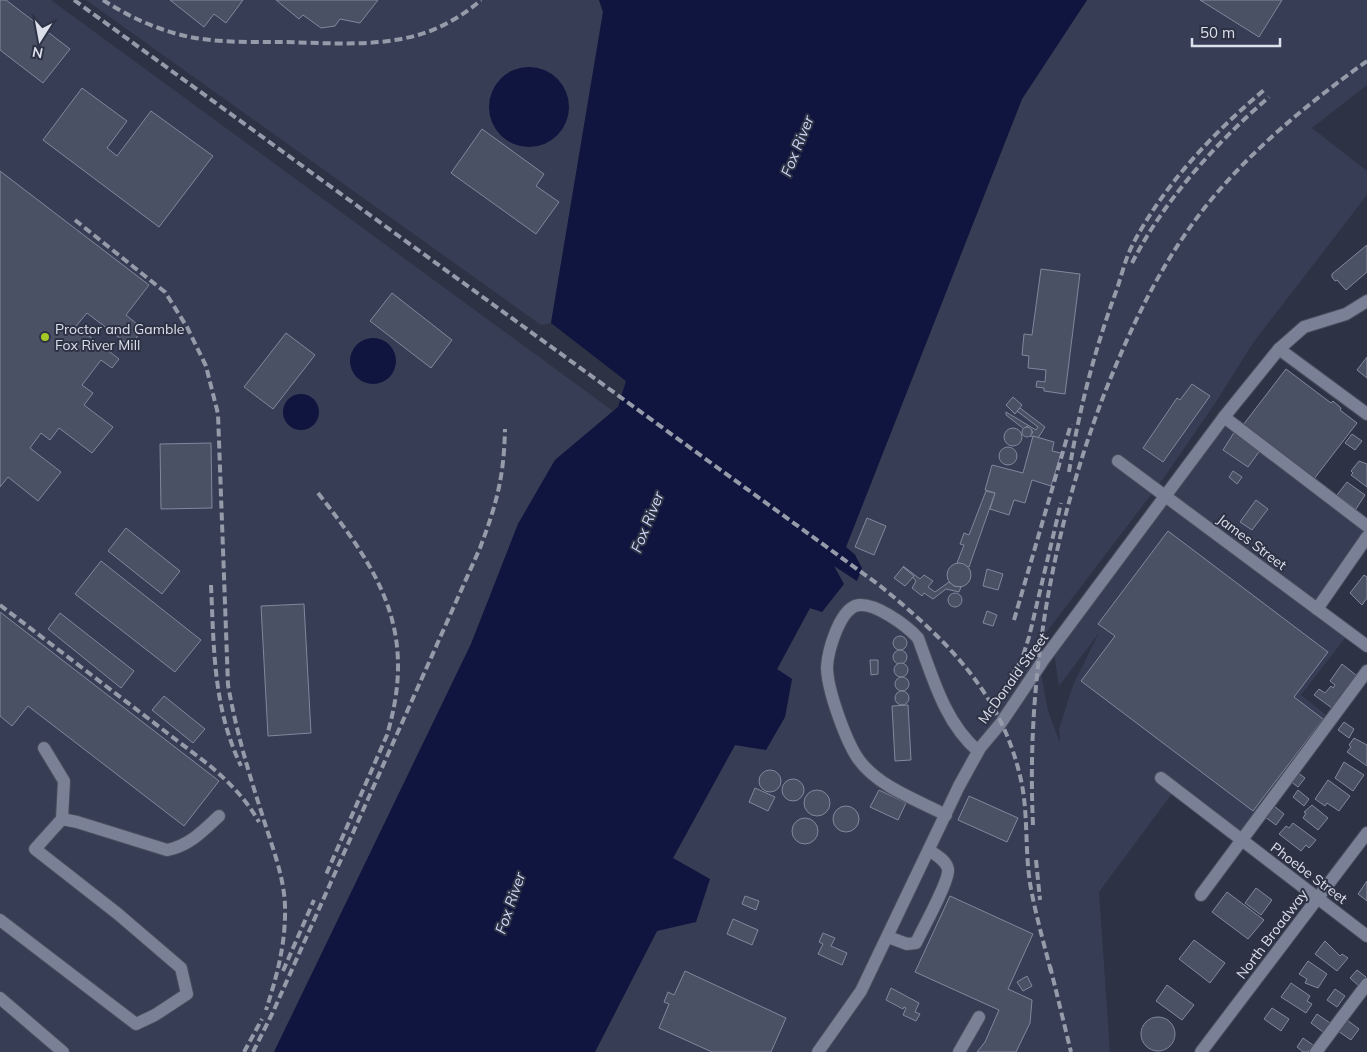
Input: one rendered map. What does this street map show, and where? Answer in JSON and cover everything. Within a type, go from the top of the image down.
[{"type":"street","name":"McDonald Street","points":[[818,1052],[861,991],[978,751],[1001,723],[1044,659],[1164,495],[1279,349],[1304,326],[1346,314],[1367,301]]},
{"type":"street","points":[[1279,349],[1367,414]]},
{"type":"street","points":[[1224,417],[1367,526]]},
{"type":"street","name":"James Street","points":[[1118,461],[1367,646]]},
{"type":"street","points":[[1316,609],[1367,537]]},
{"type":"street","points":[[946,815],[880,781],[858,760],[830,692],[827,665],[834,634],[847,613],[855,606],[865,606],[900,621],[910,629],[918,638],[949,715],[964,738],[978,751]]},
{"type":"street","points":[[1201,895],[1237,837],[1367,671]]},
{"type":"street","points":[[0,920],[136,1024],[155,1015],[187,994],[182,968],[118,914],[35,849],[62,819],[64,781],[44,748]]},
{"type":"street","name":"Phoebe Street","points":[[1161,778],[1367,936]]},
{"type":"street","points":[[62,819],[167,850],[179,848],[196,837],[219,816]]},
{"type":"street","name":"North Broadway","points":[[1201,1052],[1367,833]]},
{"type":"street","points":[[888,936],[907,944],[916,943],[945,883],[949,871],[946,863],[929,850]]},
{"type":"street","points":[[1316,1052],[1367,984]]},
{"type":"street","points":[[0,998],[63,1052]]},
{"type":"street","points":[[960,1052],[978,1017]]},
{"type":"shaded area","points":[[0,0],[51,0],[613,411],[555,460],[518,524],[471,644],[274,1052],[0,1052]]},
{"type":"shaded area","points":[[86,0],[599,0],[603,12],[551,323],[541,325]]},
{"type":"shaded area","points":[[1087,0],[1367,0],[1367,85],[1312,128],[1367,171],[1367,195],[1253,343],[1214,405],[1163,479],[1036,646],[1048,711],[1060,743],[1059,729],[1073,685],[1099,633],[1059,686],[1053,647],[1224,417],[1367,526],[1367,537],[1317,609],[1349,633],[1301,695],[1331,719],[1241,840],[1174,791],[1099,892],[1110,1052],[595,1052],[657,931],[673,858],[735,745],[766,749],[785,717],[792,679],[777,670],[810,608],[822,612],[835,566],[857,581],[856,555],[846,547],[1022,99]]},
{"type":"water","name":"Fox River","points":[[599,0],[1087,0],[1022,99],[846,547],[855,555],[862,568],[857,581],[834,566],[844,584],[822,612],[810,608],[777,669],[792,679],[785,717],[766,750],[735,745],[673,858],[710,879],[696,922],[657,931],[595,1052],[274,1052],[471,644],[518,524],[555,460],[618,407],[626,381],[551,323],[603,12]]},
{"type":"water","points":[[521,67],[537,67],[558,78],[569,99],[569,115],[558,136],[537,147],[521,147],[507,141],[495,129],[489,115],[489,99],[495,85],[507,73]]},
{"type":"water","points":[[378,338],[390,344],[395,352],[395,370],[390,378],[382,383],[368,384],[356,378],[351,370],[350,356],[356,344],[364,339]]},
{"type":"water","points":[[301,394],[308,395],[314,399],[318,405],[318,419],[314,425],[308,429],[301,430],[294,429],[288,425],[284,419],[283,412],[284,405],[288,399],[294,395]]},
{"type":"building","points":[[0,0],[6,0],[70,49],[43,83],[0,50]]},
{"type":"building","points":[[170,0],[243,0],[226,23],[214,14],[204,27]]},
{"type":"building","points":[[276,0],[378,0],[360,23],[340,19],[335,26],[321,28],[303,15],[299,19]]},
{"type":"building","points":[[1200,0],[1282,0],[1259,37]]},
{"type":"building","points":[[82,88],[127,121],[107,148],[117,156],[151,111],[213,156],[159,227],[43,140]]},
{"type":"building","points":[[482,129],[544,174],[536,186],[559,202],[536,234],[451,173]]},
{"type":"building","name":"Proctor and Gamble Fox River Mill","points":[[0,171],[149,285],[126,315],[143,329],[130,346],[87,313],[76,326],[119,359],[112,368],[101,360],[82,385],[93,393],[84,405],[113,427],[92,453],[59,428],[50,440],[41,433],[30,448],[61,472],[38,501],[8,477],[0,487]]},
{"type":"building","points":[[1367,245],[1367,272],[1346,290],[1337,280],[1335,281],[1332,274]]},
{"type":"building","points":[[1041,269],[1080,274],[1065,394],[1044,391],[1044,388],[1036,387],[1037,381],[1045,382],[1046,370],[1028,368],[1029,356],[1022,355],[1024,334],[1032,335]]},
{"type":"building","points":[[392,293],[452,340],[431,368],[370,321]]},
{"type":"building","points":[[286,333],[315,355],[273,409],[244,387]]},
{"type":"building","points":[[1367,357],[1367,378],[1357,370]]},
{"type":"building","points":[[1286,369],[1331,403],[1333,401],[1341,408],[1340,410],[1357,423],[1314,479],[1243,425]]},
{"type":"building","points":[[1192,384],[1210,396],[1163,462],[1143,448],[1177,398],[1180,400]]},
{"type":"building","points":[[1013,397],[1022,405],[1015,414],[1006,405]]},
{"type":"building","points":[[1020,408],[1045,427],[1038,438],[1030,436],[1033,432],[1027,426],[1024,429],[1006,415],[1006,412],[1036,430],[1038,427],[1017,411]]},
{"type":"building","points":[[1027,427],[1032,432],[1027,437],[1022,432]]},
{"type":"building","points":[[1013,428],[1019,431],[1022,437],[1019,443],[1013,446],[1007,443],[1004,437],[1007,431]]},
{"type":"building","points":[[1235,431],[1261,449],[1248,467],[1223,450]]},
{"type":"building","points":[[1352,434],[1362,441],[1355,450],[1345,443]]},
{"type":"building","points":[[1033,436],[1054,442],[1052,451],[1061,453],[1051,486],[1032,480],[1025,503],[1014,500],[1009,515],[990,509],[995,493],[985,490],[992,465],[1023,473]]},
{"type":"building","points":[[211,443],[212,508],[161,509],[160,444]]},
{"type":"building","points":[[1008,447],[1014,450],[1017,456],[1014,462],[1008,465],[1002,462],[999,456],[1002,450]]},
{"type":"building","points":[[1359,461],[1367,464],[1367,487],[1351,475],[1353,473],[1351,471]]},
{"type":"building","points":[[1233,471],[1242,477],[1237,484],[1229,477]]},
{"type":"building","points":[[1347,482],[1365,495],[1356,509],[1337,495]]},
{"type":"building","points":[[986,491],[995,493],[969,567],[957,563],[964,545],[960,544],[964,533],[969,535]]},
{"type":"building","points":[[1256,500],[1268,509],[1252,530],[1240,522]]},
{"type":"building","points":[[867,518],[886,526],[874,555],[855,547]]},
{"type":"building","points":[[126,528],[180,571],[162,594],[108,551]]},
{"type":"building","points":[[1168,531],[1328,652],[1294,697],[1323,719],[1253,811],[1081,681],[1115,636],[1098,624]]},
{"type":"building","points":[[101,561],[201,640],[175,672],[75,594]]},
{"type":"building","points":[[959,563],[968,566],[971,575],[968,584],[959,587],[950,584],[947,575],[950,566]]},
{"type":"building","points":[[903,566],[920,579],[924,575],[933,581],[928,587],[935,592],[949,582],[954,586],[961,587],[959,592],[946,589],[933,599],[924,593],[922,596],[912,588],[916,581]]},
{"type":"building","points":[[903,567],[914,576],[905,586],[894,578]]},
{"type":"building","points":[[987,569],[1003,574],[998,590],[983,586]]},
{"type":"building","points":[[1364,575],[1367,577],[1367,598],[1362,605],[1350,593]]},
{"type":"building","points":[[952,593],[958,593],[962,600],[958,607],[952,607],[948,603],[948,597]]},
{"type":"building","points":[[304,604],[311,733],[268,736],[261,606]]},
{"type":"building","points":[[987,611],[997,615],[993,626],[983,623]]},
{"type":"building","points":[[0,612],[219,781],[184,826],[28,706],[12,726],[0,716]]},
{"type":"building","points":[[60,613],[134,671],[121,688],[48,629]]},
{"type":"building","points":[[900,636],[905,638],[907,643],[905,648],[900,650],[895,648],[893,643],[895,638]]},
{"type":"building","points":[[900,650],[905,652],[907,657],[905,662],[900,664],[895,662],[893,657],[895,652]]},
{"type":"building","points":[[870,660],[878,660],[878,674],[871,675]]},
{"type":"building","points":[[901,663],[906,665],[908,670],[906,675],[901,677],[896,675],[894,670],[896,665]]},
{"type":"building","points":[[1342,664],[1356,675],[1332,708],[1314,695],[1319,689],[1325,693],[1331,686],[1333,688],[1335,685],[1330,681]]},
{"type":"building","points":[[902,677],[907,679],[909,684],[907,689],[902,691],[897,689],[895,684],[897,679]]},
{"type":"building","points":[[902,691],[907,693],[909,698],[907,703],[902,705],[897,703],[895,698],[897,693]]},
{"type":"building","points":[[164,696],[205,729],[193,743],[152,710]]},
{"type":"building","points":[[908,705],[911,760],[895,761],[892,706]]},
{"type":"building","points":[[1344,722],[1354,729],[1349,738],[1338,730]]},
{"type":"building","points":[[1354,738],[1367,745],[1367,766],[1347,752]]},
{"type":"building","points":[[1344,762],[1364,775],[1353,791],[1335,778]]},
{"type":"building","points":[[770,770],[778,773],[781,781],[778,789],[770,792],[762,789],[759,781],[762,773]]},
{"type":"building","points":[[1297,772],[1305,778],[1298,787],[1290,781]]},
{"type":"building","points":[[793,779],[801,782],[804,790],[801,798],[793,801],[785,798],[782,790],[785,782]]},
{"type":"building","points":[[1328,780],[1350,796],[1339,811],[1327,803],[1325,806],[1315,799]]},
{"type":"building","points":[[755,788],[775,797],[768,811],[749,802]]},
{"type":"building","points":[[817,790],[827,793],[830,803],[827,813],[817,816],[807,813],[804,803],[807,793]]},
{"type":"building","points":[[879,790],[906,803],[898,820],[870,807]]},
{"type":"building","points":[[1298,790],[1309,799],[1304,806],[1293,797]]},
{"type":"building","points":[[969,796],[1018,818],[1007,842],[958,820]]},
{"type":"building","points":[[1312,805],[1328,818],[1318,830],[1303,818],[1306,813],[1304,812]]},
{"type":"building","points":[[846,806],[855,810],[859,819],[855,828],[846,832],[837,828],[833,819],[837,810]]},
{"type":"building","points":[[1274,806],[1284,814],[1276,825],[1265,817]]},
{"type":"building","points":[[805,818],[814,822],[818,831],[814,840],[805,844],[796,840],[792,831],[796,822]]},
{"type":"building","points":[[1293,823],[1316,840],[1309,848],[1306,845],[1301,851],[1279,834],[1286,826],[1289,828]]},
{"type":"building","points":[[1367,881],[1367,901],[1358,894]]},
{"type":"building","points":[[1256,888],[1272,900],[1261,915],[1245,903]]},
{"type":"building","points":[[1227,892],[1264,920],[1248,939],[1212,912]]},
{"type":"building","points":[[745,896],[759,901],[756,910],[742,904]]},
{"type":"building","points":[[950,896],[1033,934],[1008,989],[1032,1000],[1030,1023],[1016,1052],[977,1052],[985,1042],[999,1010],[915,972]]},
{"type":"building","points":[[733,919],[758,930],[752,945],[727,934]]},
{"type":"building","points":[[823,933],[835,938],[831,946],[847,953],[842,965],[818,954],[823,944],[819,942]]},
{"type":"building","points":[[1194,940],[1225,963],[1210,983],[1179,959]]},
{"type":"building","points":[[1325,941],[1340,956],[1342,954],[1348,958],[1337,971],[1315,954]]},
{"type":"building","points":[[1308,961],[1327,974],[1318,988],[1305,983],[1307,979],[1299,974]]},
{"type":"building","points":[[1357,970],[1366,977],[1359,986],[1350,978]]},
{"type":"building","points":[[685,971],[786,1018],[771,1052],[712,1052],[659,1028],[669,1004],[664,1002],[668,992],[674,995]]},
{"type":"building","points":[[1027,976],[1032,986],[1023,991],[1017,982]]},
{"type":"building","points":[[1291,983],[1310,996],[1307,1001],[1312,1004],[1306,1013],[1281,997]]},
{"type":"building","points":[[1167,985],[1194,1005],[1182,1020],[1156,1001]]},
{"type":"building","points":[[891,988],[919,1003],[915,1012],[920,1014],[916,1021],[903,1015],[906,1008],[904,1007],[903,1009],[886,1000]]},
{"type":"building","points":[[1335,989],[1345,996],[1337,1007],[1327,1000]]},
{"type":"building","points":[[1272,1008],[1289,1019],[1281,1031],[1264,1019]]},
{"type":"building","points":[[1317,1014],[1330,1023],[1323,1032],[1311,1023]]},
{"type":"building","points":[[1158,1017],[1165,1018],[1170,1022],[1174,1027],[1174,1041],[1170,1046],[1165,1050],[1158,1051],[1151,1050],[1146,1046],[1142,1041],[1141,1034],[1142,1027],[1146,1022],[1151,1018]]},
{"type":"building","points":[[1347,1020],[1359,1029],[1351,1040],[1338,1031]]},
{"type":"building","points":[[1303,1038],[1313,1045],[1308,1052],[1303,1052],[1297,1047]]},
{"type":"railway","points":[[74,0],[879,585],[928,627],[969,672],[987,697],[1002,724],[1013,753],[1024,797],[1030,883],[1051,972]]},
{"type":"railway","points":[[103,0],[145,23],[190,37],[238,42],[335,43],[369,43],[418,35],[451,21],[481,0]]},
{"type":"railway","points":[[1033,825],[1034,714],[1046,605],[1070,497],[1086,444],[1122,351],[1140,311],[1172,254],[1203,210],[1223,186],[1245,162],[1292,119],[1367,61]]},
{"type":"railway","points":[[1069,472],[1083,402],[1095,356],[1131,247],[1146,221],[1175,180],[1209,142],[1264,90]]},
{"type":"railway","points":[[1132,263],[1159,217],[1175,195],[1230,133],[1269,97]]},
{"type":"railway","points":[[75,220],[165,292],[187,327],[206,366],[218,414],[228,685],[243,750],[282,883],[285,906],[282,946],[266,1010]]},
{"type":"railway","points":[[1014,620],[1071,424]]},
{"type":"railway","points":[[253,1052],[273,1012],[480,548],[491,517],[501,475],[505,429]]},
{"type":"railway","points":[[318,493],[340,522],[375,577],[387,605],[395,634],[398,664],[395,698],[387,735],[325,877]]},
{"type":"railway","points":[[1000,697],[1022,659],[1029,637],[1061,503]]},
{"type":"railway","points":[[211,585],[214,655],[220,700],[225,722],[241,766]]},
{"type":"railway","points":[[0,605],[209,765],[237,791],[259,822]]},
{"type":"railway","points":[[1036,860],[1040,900]]},
{"type":"railway","points":[[283,971],[314,900]]},
{"type":"railway","points":[[1050,966],[1071,1052]]},
{"type":"railway","points":[[244,1052],[262,1019]]},
{"type":"place","name":"Proctor and Gamble Fox River Mill","points":[[45,337]]}]
